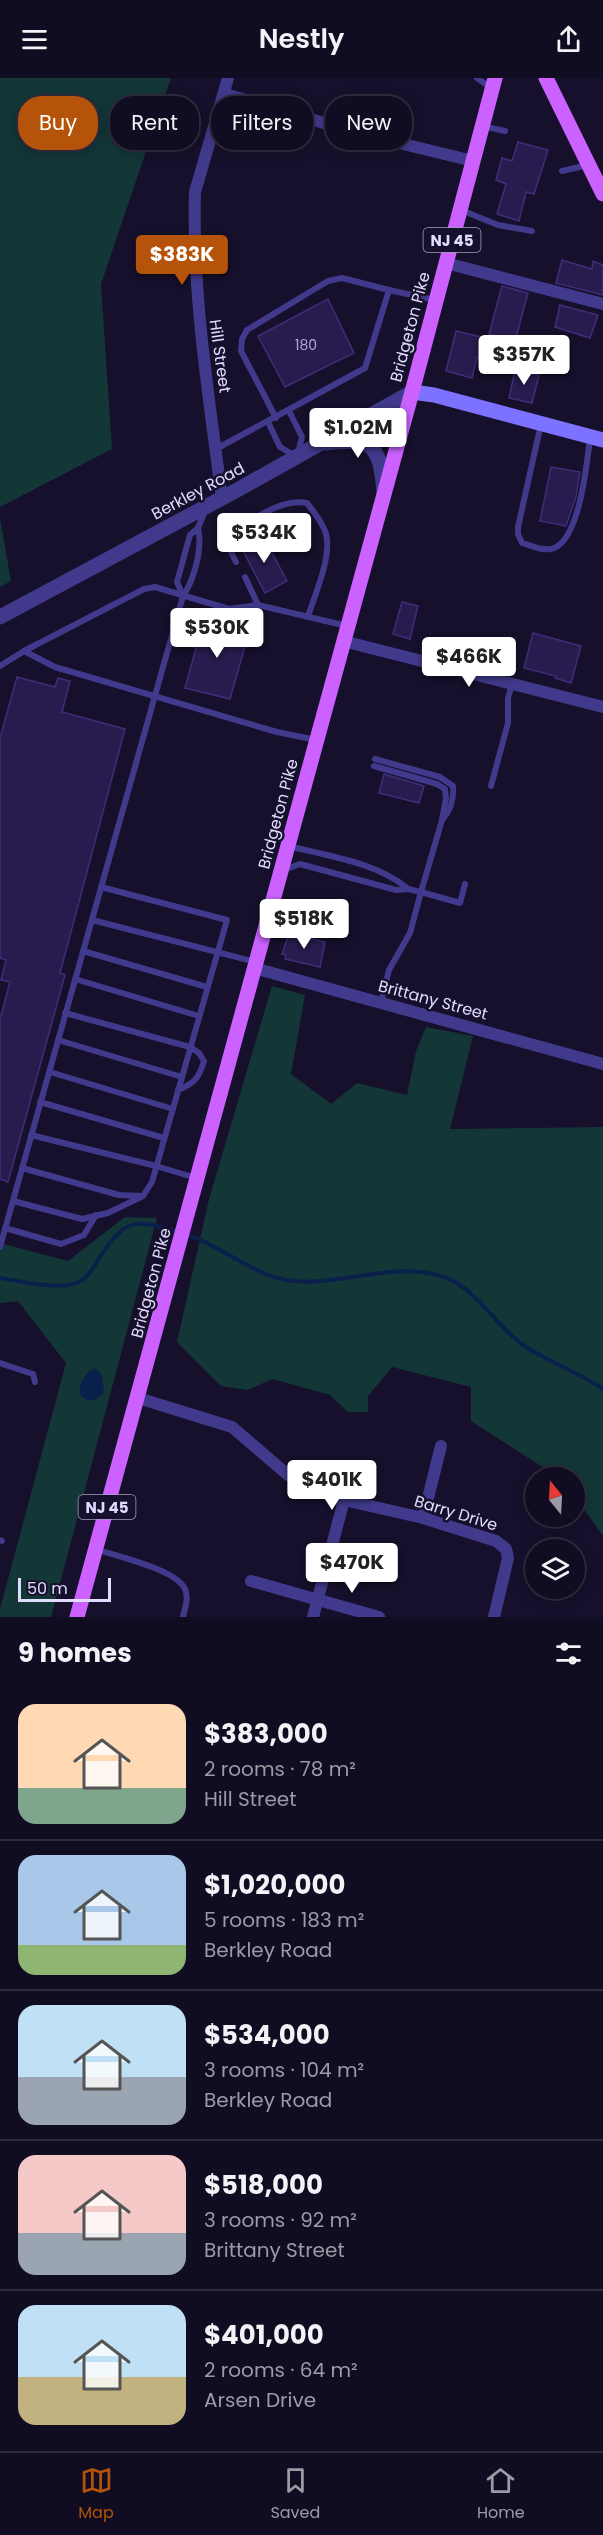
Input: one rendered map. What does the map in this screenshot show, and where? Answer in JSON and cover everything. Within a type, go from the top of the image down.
[{"type":"main road","points":[[546,78],[603,194]]},
{"type":"main road","name":"Bridgeton Pike","points":[[77,1617],[412,392],[493,81]]},
{"type":"main road","points":[[412,392],[434,395],[597,438]]},
{"type":"street","name":"Hill Street","points":[[222,499],[197,313],[195,192],[228,78]]},
{"type":"street","points":[[225,94],[358,133],[473,161]]},
{"type":"street","points":[[446,263],[603,304]]},
{"type":"street","name":"Berkley Road","points":[[0,617],[222,499],[412,392]]},
{"type":"street","points":[[320,444],[352,441],[361,442],[373,448],[382,465],[384,492]]},
{"type":"street","points":[[343,641],[603,707]]},
{"type":"street","name":"Brittany Street","points":[[255,965],[603,1064]]},
{"type":"street","name":"Barry Drive","points":[[138,1398],[232,1427],[243,1434],[288,1475],[306,1485],[344,1500],[423,1518],[496,1541],[506,1549],[507,1570],[494,1617]]},
{"type":"street","points":[[423,1518],[441,1446]]},
{"type":"street","points":[[313,1617],[344,1500]]},
{"type":"street","points":[[251,1581],[378,1617]]},
{"type":"lane","points":[[477,78],[493,81]]},
{"type":"lane","points":[[482,126],[505,130]]},
{"type":"lane","points":[[562,171],[589,165]]},
{"type":"lane","points":[[460,210],[498,225],[532,231]]},
{"type":"lane","points":[[276,418],[241,351],[244,334],[328,281],[342,278],[436,300]]},
{"type":"lane","points":[[215,449],[365,368],[388,290]]},
{"type":"lane","points":[[268,422],[280,447],[297,457],[302,438],[289,411]]},
{"type":"lane","points":[[541,423],[518,527],[522,543],[554,548],[560,545],[570,529],[597,438]]},
{"type":"lane","points":[[236,562],[228,546],[229,536],[281,505],[291,502],[307,503],[326,534],[327,544],[325,560],[308,616]]},
{"type":"lane","points":[[183,596],[177,582],[190,536],[198,528],[206,507]]},
{"type":"lane","points":[[0,1247],[4,1224],[13,1201],[50,1072],[154,694],[183,596],[188,588],[201,540],[198,528]]},
{"type":"lane","points":[[245,577],[258,605]]},
{"type":"lane","points":[[0,666],[24,651],[144,589],[155,587],[229,609],[258,605],[347,626]]},
{"type":"lane","points":[[24,651],[55,667],[154,694],[277,732],[316,740]]},
{"type":"lane","points":[[491,786],[508,723],[508,698],[512,683]]},
{"type":"lane","points":[[375,762],[447,780],[453,786],[454,795],[449,812],[442,820],[410,933],[389,970],[381,1002]]},
{"type":"lane","points":[[288,846],[358,864],[399,882],[408,889]]},
{"type":"lane","points":[[281,871],[300,864],[396,890],[408,889],[460,903],[465,884]]},
{"type":"lane","points":[[13,1201],[82,1219],[108,1213],[143,1196],[152,1182],[227,920],[101,888]]},
{"type":"lane","points":[[92,920],[218,952],[255,965]]},
{"type":"lane","points":[[83,951],[207,987]]},
{"type":"lane","points":[[75,979],[199,1016]]},
{"type":"lane","points":[[65,1013],[190,1047],[204,1061],[200,1076],[197,1081],[178,1090]]},
{"type":"lane","points":[[58,1040],[182,1077]]},
{"type":"lane","points":[[50,1072],[172,1109]]},
{"type":"lane","points":[[40,1102],[164,1138]]},
{"type":"lane","points":[[31,1135],[156,1166],[197,1179]]},
{"type":"lane","points":[[22,1168],[109,1192],[143,1196]]},
{"type":"lane","points":[[4,1224],[61,1244],[84,1235],[96,1215]]},
{"type":"lane","points":[[0,1363],[33,1374],[35,1382]]},
{"type":"lane","points":[[96,1549],[174,1576],[186,1592],[187,1600],[183,1617]]},
{"type":"green space","points":[[0,78],[171,78],[165,96],[110,96],[110,150],[147,150],[101,284],[112,449],[0,507]]},
{"type":"green space","points":[[0,518],[11,581],[0,587]]},
{"type":"green space","points":[[272,986],[305,995],[291,1074],[331,1104],[357,1083],[407,1095],[416,1051],[426,1027],[473,1036],[450,1129],[603,1127],[603,1536],[585,1511],[585,1467],[542,1467],[471,1421],[471,1387],[392,1367],[368,1396],[368,1412],[348,1412],[330,1395],[273,1379],[247,1390],[221,1386],[177,1342],[209,1199]]},
{"type":"green space","points":[[125,1217],[157,1218],[51,1617],[0,1617],[0,1609],[66,1363],[18,1301],[0,1303],[0,1243],[68,1261]]},
{"type":"water","points":[[96,1368],[102,1376],[104,1392],[95,1399],[88,1400],[79,1393],[82,1381]]},
{"type":"building","points":[[518,142],[548,150],[534,194],[526,192],[519,221],[497,214],[506,184],[496,180],[502,158],[512,161]]},
{"type":"building","points":[[562,260],[592,269],[593,261],[603,265],[603,295],[556,283]]},
{"type":"building","points":[[502,286],[528,293],[515,341],[489,334]]},
{"type":"building","points":[[328,299],[354,353],[285,387],[258,336]]},
{"type":"building","points":[[560,305],[598,315],[590,338],[555,327]]},
{"type":"building","points":[[456,331],[486,338],[481,358],[477,357],[472,378],[446,371]]},
{"type":"building","points":[[515,370],[539,375],[532,403],[509,398]]},
{"type":"building","points":[[551,467],[580,472],[576,497],[566,526],[540,521]]},
{"type":"building","points":[[263,536],[287,581],[265,593],[241,547]]},
{"type":"building","points":[[402,602],[418,606],[410,639],[393,634]]},
{"type":"building","points":[[204,619],[249,632],[230,699],[185,688]]},
{"type":"building","points":[[533,633],[581,646],[571,683],[555,678],[556,676],[524,668]]},
{"type":"building","points":[[17,677],[55,687],[58,678],[70,681],[62,712],[125,729],[60,973],[65,975],[8,1182],[0,1179],[0,1019],[10,982],[1,980],[6,960],[0,958],[0,738]]},
{"type":"building","points":[[384,774],[424,786],[419,803],[379,793]]},
{"type":"building","points":[[289,934],[325,942],[320,967],[285,959],[286,955],[282,954]]},
{"type":"waterway","points":[[0,1278],[40,1284],[71,1285],[86,1277],[109,1244],[125,1228],[142,1224],[178,1232]]},
{"type":"waterway","points":[[185,1234],[199,1239],[252,1268],[280,1279],[312,1282],[408,1271],[426,1272],[444,1277],[466,1289],[523,1345],[603,1389]]}]
